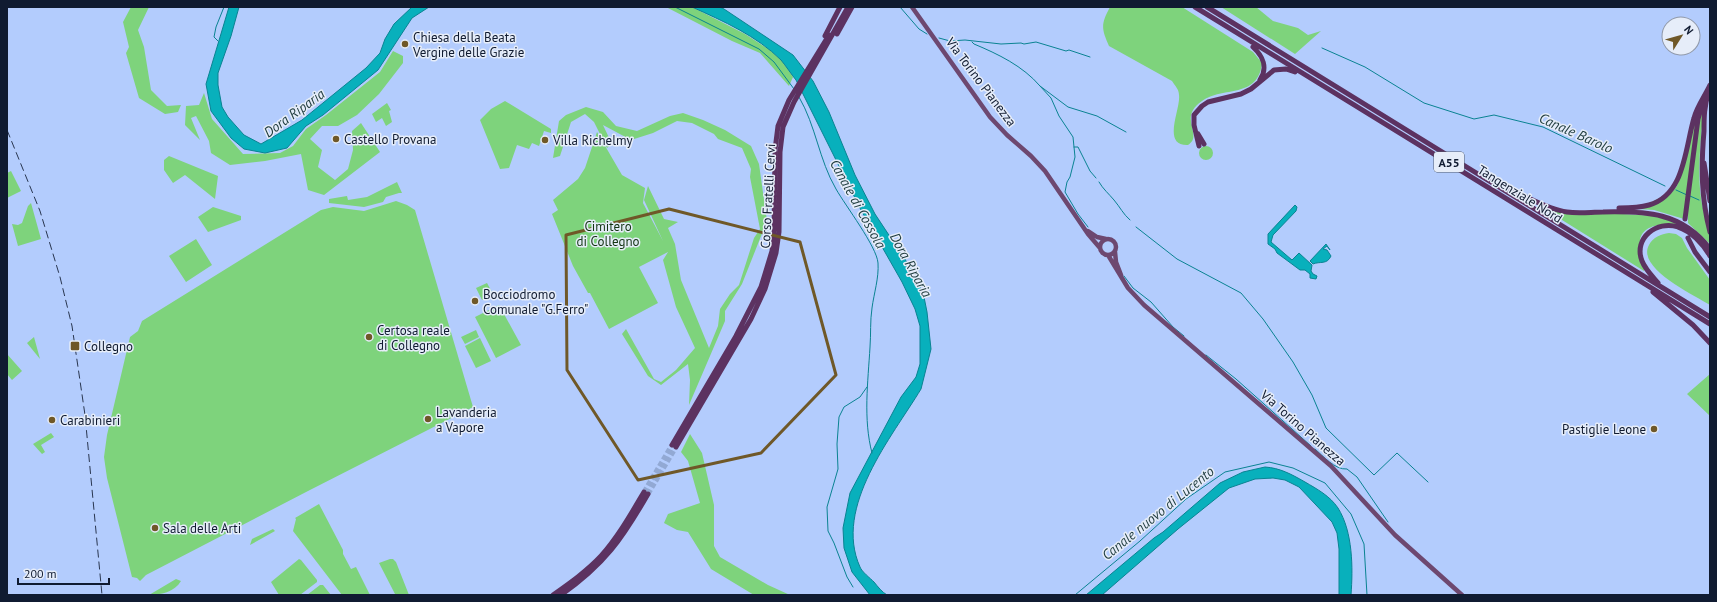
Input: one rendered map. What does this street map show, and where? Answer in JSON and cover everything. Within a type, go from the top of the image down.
[{"type":"highway","points":[[822,49],[840,7]]},
{"type":"highway","points":[[822,49],[846,7]]},
{"type":"highway","points":[[822,49],[840,28],[852,7]]},
{"type":"highway","name":"Tangenziale Nord","points":[[1195,7],[1710,324]]},
{"type":"highway","name":"Tangenziale Nord","points":[[1207,7],[1710,317]]},
{"type":"highway","points":[[1237,34],[1256,50],[1263,59],[1264,71],[1258,84]]},
{"type":"highway","name":"Corso Fratelli Cervi","points":[[791,101],[783,127],[781,140],[779,232],[771,274],[751,319],[674,446],[685,423],[748,315],[767,271],[772,251],[774,231],[776,139],[782,114],[822,49]]},
{"type":"highway","points":[[1202,145],[1196,130],[1194,115],[1208,102],[1241,94],[1258,84],[1270,72],[1279,68],[1286,69],[1310,79]]},
{"type":"highway","points":[[1604,212],[1649,205],[1659,201],[1670,192],[1679,176],[1694,115],[1709,88]]},
{"type":"highway","points":[[1709,88],[1705,107],[1702,181],[1705,213],[1710,232]]},
{"type":"highway","points":[[1685,220],[1698,119],[1709,88]]},
{"type":"highway","points":[[1703,134],[1705,176],[1710,201]]},
{"type":"highway","points":[[1494,183],[1551,208],[1567,212],[1635,212],[1669,217],[1692,230],[1710,249]]},
{"type":"highway","points":[[1661,287],[1644,266],[1640,256],[1642,241],[1651,230],[1664,226],[1678,227],[1697,239],[1710,256]]},
{"type":"highway","points":[[1688,238],[1694,252],[1710,272]]},
{"type":"highway","name":"A55","points":[[1644,284],[1693,325],[1710,343]]},
{"type":"highway","points":[[553,595],[584,572],[600,557],[614,540],[646,493],[629,526],[610,553],[593,570],[562,595]]},
{"type":"main road","name":"Via Torino Pianezza","points":[[913,7],[990,117],[1006,135],[1031,156],[1045,171],[1084,228],[1100,248]]},
{"type":"main road","name":"Via Torino Pianezza","points":[[1084,228],[1097,237],[1106,239]]},
{"type":"main road","points":[[1106,239],[1115,243],[1116,251],[1112,254],[1108,255],[1102,252],[1100,248],[1101,243],[1106,239]]},
{"type":"main road","name":"Via Torino Pianezza","points":[[1116,251],[1116,262],[1124,282]]},
{"type":"main road","name":"Via Torino Pianezza","points":[[1108,255],[1124,282],[1144,305],[1331,466],[1395,535],[1462,595]]},
{"type":"highlighted area","points":[[669,209],[800,242],[836,375],[761,453],[638,480],[567,370],[566,235]]},
{"type":"green space","points":[[131,7],[149,7],[138,30],[144,47],[151,90],[167,106],[181,105],[178,112],[165,114],[139,98],[126,53],[129,47],[123,22]]},
{"type":"green space","points":[[666,7],[692,7],[745,34],[770,50],[782,61],[793,77],[789,86],[760,53],[732,41]]},
{"type":"green space","points":[[1110,7],[1182,7],[1253,52],[1262,63],[1259,74],[1254,82],[1247,87],[1210,97],[1195,107],[1191,120],[1193,136],[1192,141],[1188,145],[1180,144],[1175,140],[1174,133],[1179,101],[1178,89],[1172,81],[1109,46],[1103,26]]},
{"type":"green space","points":[[1221,7],[1256,7],[1273,21],[1298,28],[1308,35],[1321,31],[1295,54]]},
{"type":"green space","points":[[393,51],[403,56],[403,63],[379,94],[357,115],[338,126],[322,126],[310,139],[322,150],[318,167],[335,180],[348,169],[353,150],[352,131],[361,123],[380,152],[324,195],[308,190],[301,154],[265,161],[230,165],[211,153],[209,141],[196,116],[191,118],[200,140],[185,125],[186,106],[199,105],[204,93],[212,119],[243,154],[280,153],[293,146],[306,129],[380,72]]},
{"type":"green space","points":[[505,101],[551,129],[551,133],[544,131],[539,146],[532,143],[529,149],[517,145],[509,168],[500,169],[480,120],[491,109]]},
{"type":"green space","points":[[387,103],[391,110],[389,111],[392,122],[386,126],[382,118],[376,122],[372,114]]},
{"type":"green space","points":[[1704,106],[1699,175],[1701,198],[1710,244],[1688,223],[1688,209],[1699,120]]},
{"type":"green space","name":"Cimitero di Collegno","points":[[586,107],[603,112],[616,126],[637,131],[670,116],[683,113],[725,130],[751,146],[759,164],[767,221],[742,284],[725,311],[725,321],[689,405],[690,380],[688,364],[661,385],[648,376],[622,334],[626,329],[654,379],[661,382],[676,370],[695,348],[676,307],[663,260],[668,252],[639,267],[658,303],[609,329],[590,293],[588,293],[573,266],[552,214],[558,210],[553,200],[578,179],[585,168],[597,132],[622,175],[645,188],[643,203],[663,241],[644,200],[648,186],[664,219],[678,222],[668,228],[675,244],[681,280],[709,348],[718,326],[720,309],[730,294],[739,285],[754,238],[760,229],[750,177],[751,169],[742,148],[718,139],[714,134],[692,123],[677,121],[653,133],[631,140],[603,125],[612,144],[607,148],[594,122],[585,114],[571,122],[560,156],[553,158],[559,121],[566,115]]},
{"type":"green space","points":[[1697,113],[1684,219],[1654,210],[1638,209],[1673,191],[1677,186]]},
{"type":"green space","points":[[1203,146],[1209,146],[1213,150],[1213,156],[1209,160],[1203,160],[1199,156],[1199,150]]},
{"type":"green space","points":[[169,156],[218,176],[215,199],[185,175],[173,183],[164,170],[164,160]]},
{"type":"green space","points":[[11,171],[21,191],[7,198],[7,173]]},
{"type":"green space","points":[[397,182],[402,193],[386,197],[383,202],[364,207],[329,203],[329,199],[347,196],[348,200],[367,197]]},
{"type":"green space","points":[[396,201],[415,210],[473,407],[146,575],[140,581],[137,578],[132,577],[107,478],[104,457],[107,435],[130,337],[138,331],[142,321],[321,210],[333,207],[364,211]]},
{"type":"green space","points":[[31,203],[41,239],[18,246],[12,224],[18,225],[22,223],[28,206]]},
{"type":"green space","points":[[213,207],[241,216],[241,220],[208,232],[198,217]]},
{"type":"green space","points":[[1546,210],[1553,211],[1656,216],[1681,225],[1657,225],[1646,230],[1642,234],[1640,244],[1644,271]]},
{"type":"green space","points":[[1669,233],[1676,234],[1682,238],[1687,248],[1710,280],[1710,305],[1680,288],[1658,271],[1651,263],[1647,254],[1649,245],[1658,236]]},
{"type":"green space","points":[[196,239],[212,265],[186,282],[169,256]]},
{"type":"green space","points":[[487,283],[493,294],[482,300],[476,288]]},
{"type":"green space","points":[[499,305],[521,345],[496,358],[475,317]]},
{"type":"green space","points":[[476,330],[479,337],[465,344],[461,337]]},
{"type":"green space","points":[[34,337],[40,359],[27,343]]},
{"type":"green space","points":[[480,338],[491,361],[476,368],[465,346]]},
{"type":"green space","points":[[7,354],[22,371],[12,380],[7,374]]},
{"type":"green space","points":[[1710,374],[1710,416],[1687,394]]},
{"type":"green space","points":[[51,433],[54,437],[41,445],[45,452],[42,454],[33,444]]},
{"type":"green space","points":[[690,434],[702,453],[714,505],[714,546],[720,557],[768,585],[790,595],[754,595],[711,569],[688,532],[677,530],[664,523],[668,514],[700,503],[688,461],[681,452]]},
{"type":"green space","points":[[319,504],[343,550],[343,554],[351,569],[356,567],[370,595],[342,595],[293,531],[295,518]]},
{"type":"green space","points":[[273,529],[275,531],[250,545],[252,539]]},
{"type":"green space","points":[[299,559],[317,580],[317,582],[300,595],[279,595],[271,582]]},
{"type":"green space","points":[[393,559],[396,562],[409,595],[394,595],[395,594],[379,563]]},
{"type":"green space","points":[[176,579],[181,581],[175,588],[162,593],[149,595]]},
{"type":"green space","points":[[320,585],[323,585],[331,595],[307,595]]},
{"type":"water","points":[[229,7],[239,7],[218,73],[218,85],[222,107],[228,117],[244,135],[261,144],[302,120],[366,68],[380,53],[385,39],[394,24],[412,7],[429,7],[412,18],[378,70],[323,115],[306,126],[287,148],[265,153],[244,149],[231,138],[211,111],[206,84]]},
{"type":"water","points":[[692,7],[720,7],[793,55],[813,81],[829,112],[855,175],[875,214],[916,276],[924,297],[931,349],[921,389],[895,429],[870,474],[860,497],[854,521],[854,544],[860,567],[864,573],[887,595],[870,595],[852,572],[844,548],[843,528],[850,493],[901,397],[916,377],[920,364],[920,326],[915,309],[902,282],[861,210],[796,80],[772,51],[750,36]]},
{"type":"water","points":[[1295,205],[1297,207],[1296,211],[1273,235],[1271,242],[1292,260],[1299,253],[1312,265],[1311,271],[1317,276],[1316,279],[1310,278],[1310,274],[1305,270],[1300,270],[1277,253],[1275,249],[1268,244],[1268,234]]},
{"type":"water","points":[[1326,244],[1330,250],[1327,246],[1323,249],[1327,250],[1331,256],[1325,262],[1313,264],[1310,261]]},
{"type":"water","points":[[1265,467],[1281,470],[1300,479],[1323,493],[1338,508],[1347,528],[1351,550],[1351,595],[1339,595],[1339,549],[1337,533],[1332,522],[1299,487],[1285,480],[1273,478],[1255,479],[1229,488],[1178,529],[1102,595],[1086,595],[1220,483],[1243,472]]},
{"type":"waterway","points":[[218,41],[214,37],[216,27],[224,7]]},
{"type":"waterway","name":"Canale di Cossola","points":[[675,7],[759,49],[774,62],[794,89]]},
{"type":"waterway","name":"Canale Barolo","points":[[900,7],[919,29],[927,34]]},
{"type":"waterway","name":"Canale Barolo","points":[[939,38],[950,41],[965,40],[1001,44],[1024,44],[1036,42],[1090,57]]},
{"type":"waterway","points":[[972,42],[1001,56],[1026,72],[1040,86]]},
{"type":"waterway","name":"Canale Barolo","points":[[1322,48],[1365,67],[1424,103],[1474,119],[1494,115],[1543,127],[1665,186]]},
{"type":"waterway","points":[[1088,227],[1078,214],[1065,192],[1075,157],[1073,137],[1059,116],[1051,98],[1040,86],[1068,107],[1097,116],[1126,132]]},
{"type":"waterway","name":"Canale di Cossola","points":[[799,97],[810,120],[830,178],[867,237],[878,263],[871,318],[867,400],[869,440],[872,453]]},
{"type":"waterway","points":[[1074,147],[1078,147],[1090,171],[1096,178]]},
{"type":"waterway","points":[[1099,182],[1130,220]]},
{"type":"waterway","name":"Canale Barolo","points":[[1676,190],[1687,195]]},
{"type":"waterway","name":"Canale Barolo","points":[[1690,196],[1699,200]]},
{"type":"waterway","points":[[1136,227],[1177,259],[1241,293],[1263,319],[1293,362],[1312,395],[1326,428],[1374,475],[1397,453],[1428,482]]},
{"type":"waterway","points":[[1124,276],[1133,288],[1151,302],[1173,327],[1184,336]]},
{"type":"waterway","points":[[1206,355],[1236,379],[1311,446]]},
{"type":"waterway","points":[[853,587],[847,577],[828,531],[827,507],[838,469],[837,444],[839,417],[844,407],[860,397],[867,387]]},
{"type":"waterway","points":[[1315,449],[1325,459],[1338,467],[1347,469],[1357,477],[1388,522]]},
{"type":"waterway","name":"Canale nuovo di Lucento","points":[[1075,595],[1140,541],[1186,499],[1225,472],[1269,462],[1293,468],[1325,483],[1351,514],[1364,544],[1367,595]]},
{"type":"tunnel","points":[[644,492],[672,445]]},
{"type":"tunnel","points":[[648,494],[676,447]]},
{"type":"railway","points":[[7,130],[40,211],[60,277],[72,326],[85,415],[102,595]]},
{"type":"place","name":"Chiesa della Beata Vergine delle Grazie","points":[[405,44]]},
{"type":"place","name":"Castello Provana","points":[[336,139]]},
{"type":"place","name":"Villa Richelmy","points":[[545,140]]},
{"type":"place","name":"Bocciodromo Comunale \"G.Ferro\"","points":[[475,301]]},
{"type":"place","name":"Certosa reale di Collegno","points":[[369,337]]},
{"type":"place","name":"Collegno","points":[[75,346]]},
{"type":"place","name":"Lavanderia a Vapore","points":[[428,419]]},
{"type":"place","name":"Carabinieri","points":[[52,420]]},
{"type":"place","name":"Pastiglie Leone","points":[[1654,429]]},
{"type":"place","name":"Sala delle Arti","points":[[155,528]]},
{"type":"water label","name":"Dora Riparia","points":[[294,113]]},
{"type":"water label","name":"Dora Riparia","points":[[911,265]]}]
